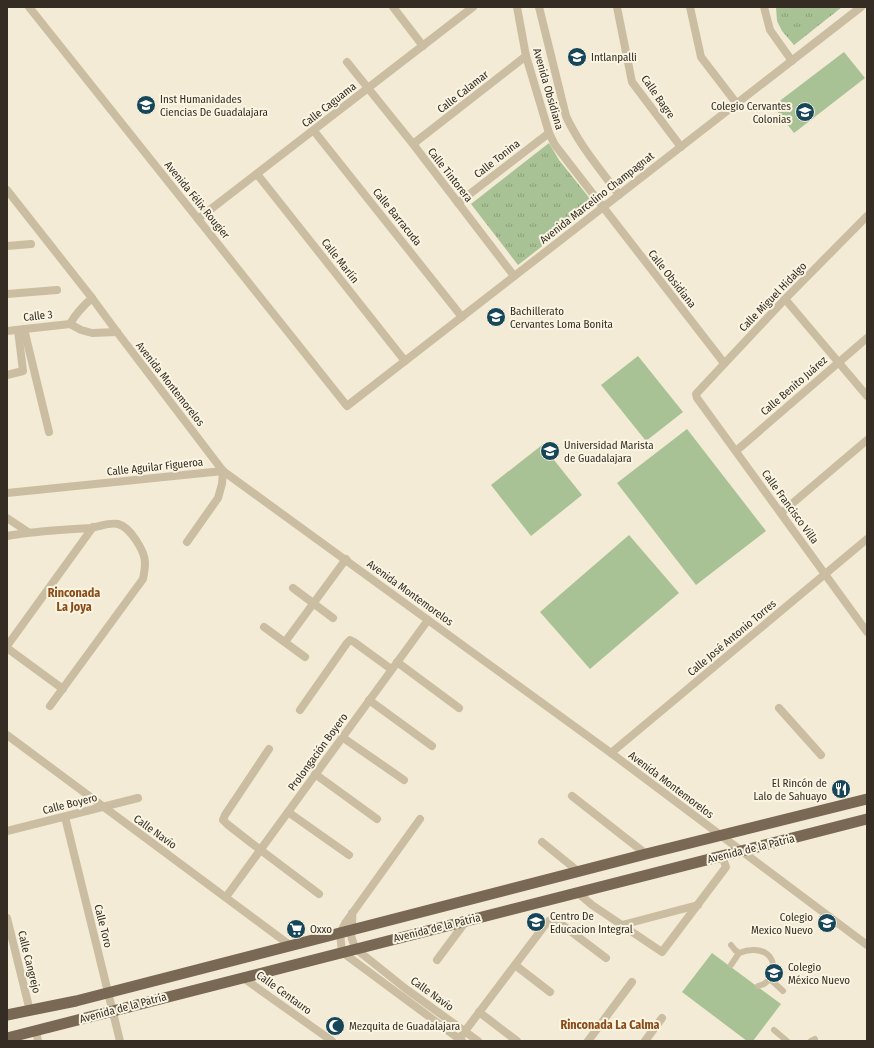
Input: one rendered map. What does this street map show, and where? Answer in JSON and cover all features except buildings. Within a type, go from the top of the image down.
[{"type":"main road","name":"Avenida de la Patria","points":[[7,1015],[76,1001],[720,835],[867,799]]},
{"type":"main road","name":"Avenida de la Patria","points":[[7,1038],[37,1036],[79,1020],[242,977],[867,819]]},
{"type":"main road","points":[[76,1001],[83,1008],[83,1015],[79,1020]]},
{"type":"street","name":"Avenida Félix Rougier","points":[[29,7],[347,406]]},
{"type":"street","points":[[393,7],[423,46]]},
{"type":"street","name":"Calle Caguama","points":[[198,219],[473,7]]},
{"type":"street","name":"Avenida Obsidiana","points":[[517,7],[526,56],[548,133],[555,145],[603,208]]},
{"type":"street","name":"Avenida Obsidiana","points":[[540,7],[566,116],[571,128],[619,195]]},
{"type":"street","name":"Calle Bagre","points":[[617,7],[632,82],[681,147]]},
{"type":"street","points":[[690,7],[701,57],[737,104]]},
{"type":"street","points":[[764,7],[770,30],[792,61]]},
{"type":"street","name":"Avenida Marcelino Champagnat","points":[[347,406],[861,7]]},
{"type":"street","name":"Calle Calamar","points":[[412,144],[526,56]]},
{"type":"street","name":"Calle Tintorera","points":[[347,62],[514,276]]},
{"type":"street","name":"Calle Barracuda","points":[[314,131],[462,317]]},
{"type":"street","name":"Calle Tonina","points":[[458,203],[548,133]]},
{"type":"street","name":"Calle Marlín","points":[[258,174],[405,362]]},
{"type":"street","name":"Avenida Montemorelos","points":[[7,190],[92,298],[116,332],[223,471],[611,753],[867,945]]},
{"type":"street","name":"Calle Obsidiana","points":[[603,208],[724,364]]},
{"type":"street","name":"Calle Miguel Hidalgo","points":[[696,394],[785,299],[867,216]]},
{"type":"street","points":[[7,246],[31,244]]},
{"type":"street","points":[[7,294],[58,290]]},
{"type":"street","points":[[70,324],[74,316],[92,298]]},
{"type":"street","points":[[785,299],[867,396]]},
{"type":"street","name":"Calle 3","points":[[7,330],[70,324],[81,330],[92,333],[116,332]]},
{"type":"street","points":[[7,375],[23,371],[21,329]]},
{"type":"street","points":[[21,329],[49,432]]},
{"type":"street","name":"Calle Benito Juárez","points":[[736,451],[867,338]]},
{"type":"street","name":"Calle Francisco Villa","points":[[696,394],[697,398],[867,632]]},
{"type":"street","points":[[781,513],[867,440]]},
{"type":"street","points":[[187,542],[218,498],[222,484],[223,471]]},
{"type":"street","name":"Calle Aguilar Figueroa","points":[[7,493],[223,471]]},
{"type":"street","points":[[7,518],[28,532]]},
{"type":"street","points":[[7,536],[28,532],[119,524],[125,528],[138,544],[143,553],[145,562],[143,578],[50,706]]},
{"type":"street","points":[[63,689],[7,647],[93,527]]},
{"type":"street","name":"Calle José Antonio Torres","points":[[611,753],[867,539]]},
{"type":"street","points":[[285,642],[346,559]]},
{"type":"street","points":[[293,588],[333,618]]},
{"type":"street","name":"Prolongación Boyero","points":[[226,897],[428,620]]},
{"type":"street","points":[[264,627],[305,657]]},
{"type":"street","points":[[300,710],[347,642],[350,640],[392,670]]},
{"type":"street","points":[[397,662],[459,708]]},
{"type":"street","points":[[370,700],[432,746]]},
{"type":"street","points":[[779,708],[821,755]]},
{"type":"street","name":"Calle Navío","points":[[7,735],[291,946]]},
{"type":"street","points":[[342,737],[404,780]]},
{"type":"street","points":[[268,749],[223,820],[319,894]]},
{"type":"street","points":[[316,774],[377,819]]},
{"type":"street","points":[[572,796],[646,854]]},
{"type":"street","name":"Calle Boyero","points":[[7,831],[138,798]]},
{"type":"street","points":[[288,812],[349,855]]},
{"type":"street","name":"Calle Toro","points":[[65,816],[120,1041]]},
{"type":"street","points":[[342,952],[345,932],[352,913],[420,819]]},
{"type":"street","points":[[542,842],[579,872]]},
{"type":"street","points":[[578,893],[592,905],[662,952],[726,867],[722,856]]},
{"type":"street","points":[[622,925],[698,905]]},
{"type":"street","name":"Calle Cangrejo","points":[[7,918],[30,1011]]},
{"type":"street","points":[[460,1040],[479,1012],[547,922],[554,920],[557,921],[606,958]]},
{"type":"street","points":[[437,960],[466,921]]},
{"type":"street","points":[[345,932],[356,949]]},
{"type":"street","points":[[731,945],[739,953]]},
{"type":"street","name":"Calle Navío","points":[[356,949],[406,989],[478,1041]]},
{"type":"street","points":[[731,965],[739,953],[744,951],[760,950],[772,958],[774,964],[770,979],[764,984],[758,986]]},
{"type":"street","name":"Calle Navío","points":[[342,952],[460,1040]]},
{"type":"street","points":[[516,965],[550,992]]},
{"type":"street","name":"Calle Centauro","points":[[242,977],[331,1041]]},
{"type":"street","points":[[770,979],[783,991]]},
{"type":"street","points":[[588,1041],[632,982]]},
{"type":"street","points":[[479,1012],[517,1041]]},
{"type":"street","points":[[645,1041],[662,1018]]},
{"type":"street","points":[[774,1030],[787,1041]]},
{"type":"green space","points":[[776,7],[842,7],[794,45],[782,31],[777,21]]},
{"type":"green space","points":[[844,52],[865,78],[794,133],[773,106]]},
{"type":"green space","points":[[549,143],[559,160],[595,205],[518,265],[471,204]]},
{"type":"green space","points":[[638,356],[683,412],[646,441],[601,385]]},
{"type":"green space","points":[[687,429],[766,531],[696,585],[617,483]]},
{"type":"green space","points":[[542,445],[582,495],[531,536],[491,485]]},
{"type":"green space","points":[[629,535],[679,593],[590,669],[540,612]]},
{"type":"green space","points":[[712,953],[781,1004],[753,1041],[747,1041],[682,992]]},
{"type":"place","name":"Intlanpalli","points":[[577,57]]},
{"type":"place","name":"Inst Humanidades Ciencias De Guadalajara","points":[[146,105]]},
{"type":"place","name":"Colegio Cervantes Colonias","points":[[805,112]]},
{"type":"place","name":"Bachillerato Cervantes Loma Bonita","points":[[496,317]]},
{"type":"place","name":"Universidad Marista de Guadalajara","points":[[550,451]]},
{"type":"place","name":"El Rincón de Lalo de Sahuayo","points":[[841,789]]},
{"type":"place","name":"Centro De Educacion Integral","points":[[536,922]]},
{"type":"place","name":"Colegio Mexico Nuevo","points":[[827,923]]},
{"type":"place","name":"Oxxo","points":[[296,929]]},
{"type":"place","name":"Colegio México Nuevo","points":[[774,973]]},
{"type":"place","name":"Mezquita de Guadalajara","points":[[335,1026]]},
{"type":"district","name":"Rinconada La Joya","points":[[74,600]]},
{"type":"district","name":"Rinconada La Calma","points":[[610,1025]]}]
